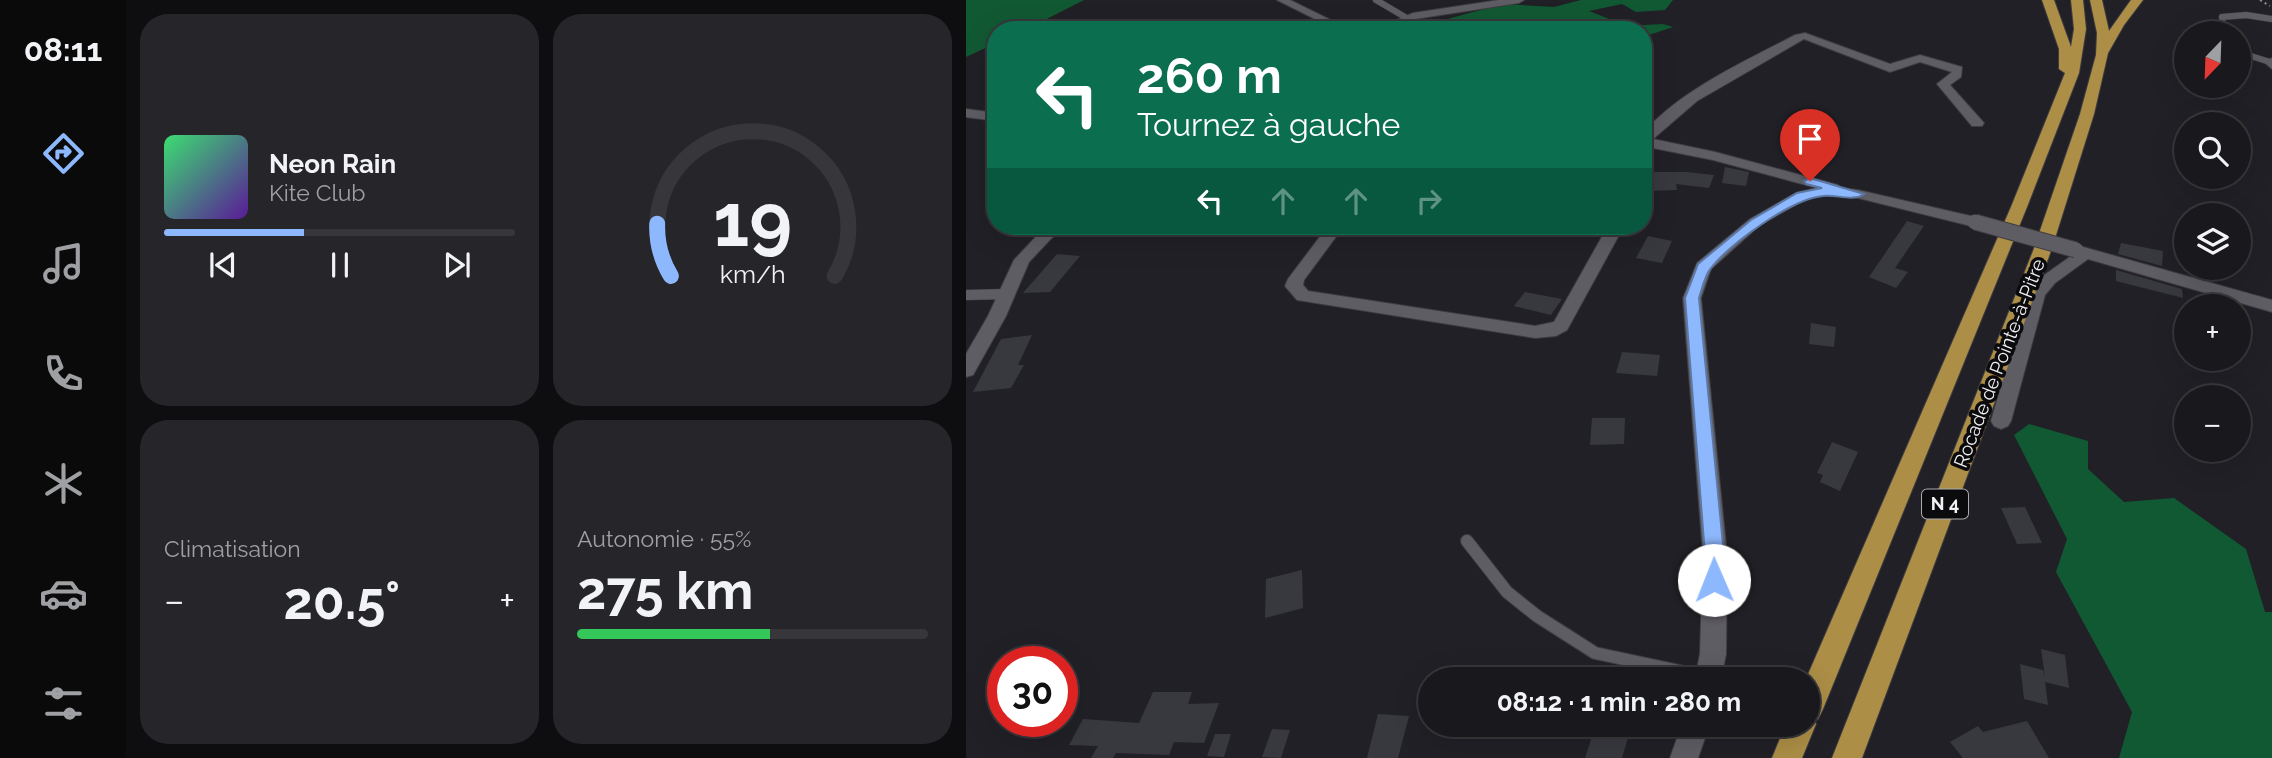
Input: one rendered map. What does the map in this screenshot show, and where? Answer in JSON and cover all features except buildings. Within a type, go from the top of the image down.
[{"type":"highway","points":[[2048,0],[2065,49],[2065,80],[2058,108]]},
{"type":"highway","name":"Rocade de Pointe-à-Pitre","points":[[1820,680],[2019,207],[2072,73],[2080,29],[2077,0]]},
{"type":"highway","name":"Rocade de Pointe-à-Pitre","points":[[1847,758],[2042,251],[2087,114],[2102,55],[2103,33],[2095,0]]},
{"type":"highway","points":[[2102,55],[2118,24],[2137,0]]},
{"type":"highway","points":[[1787,758],[1796,737]]},
{"type":"street","points":[[1282,0],[1327,21]]},
{"type":"street","points":[[1399,21],[1519,0]]},
{"type":"street","points":[[1652,131],[1658,123],[1746,66],[1805,36],[1890,68],[1920,58],[1958,70],[1957,74],[1942,84],[1977,123]]},
{"type":"street","points":[[966,113],[987,116]]},
{"type":"street","points":[[1652,144],[1715,156],[1975,222],[2272,306]]},
{"type":"street","points":[[1710,667],[1713,654],[1715,555],[1692,298],[1703,267],[1755,222],[1801,196],[1825,191],[1858,194]]},
{"type":"street","points":[[966,370],[1022,260],[1046,235]]},
{"type":"street","points":[[1329,235],[1296,279],[1294,286],[1303,296],[1535,332],[1556,330],[1562,326],[1611,235]]},
{"type":"street","points":[[2001,421],[2037,294],[2046,280],[2057,271],[2074,266],[2081,251]]},
{"type":"street","points":[[1684,758],[1692,737]]},
{"type":"lane","points":[[1376,0],[1405,18]]},
{"type":"lane","points":[[2222,21],[2222,17],[2246,15],[2272,19]]},
{"type":"lane","points":[[2251,56],[2271,63]]},
{"type":"lane","points":[[966,295],[1007,294]]},
{"type":"lane","points":[[1467,541],[1507,592],[1537,616],[1595,653],[1658,667]]},
{"type":"path","points":[[2260,0],[2272,8]]},
{"type":"green space","points":[[966,0],[1084,0],[1043,21],[987,21],[987,47],[966,57]]},
{"type":"green space","points":[[1581,0],[1673,0],[1665,10],[1636,12],[1622,4],[1589,11],[1614,21],[1444,21],[1503,4],[1554,7]]},
{"type":"green space","points":[[1652,25],[1673,27],[1652,34]]},
{"type":"green space","points":[[2029,424],[2088,441],[2088,469],[2124,502],[2174,498],[2246,549],[2265,612],[2272,612],[2272,758],[2119,758],[2132,712],[2056,572],[2067,539],[2014,435]]},
{"type":"route","points":[[1714,580],[1715,555],[1692,298],[1703,267],[1755,222],[1801,196],[1825,191],[1858,194],[1810,181]]}]
